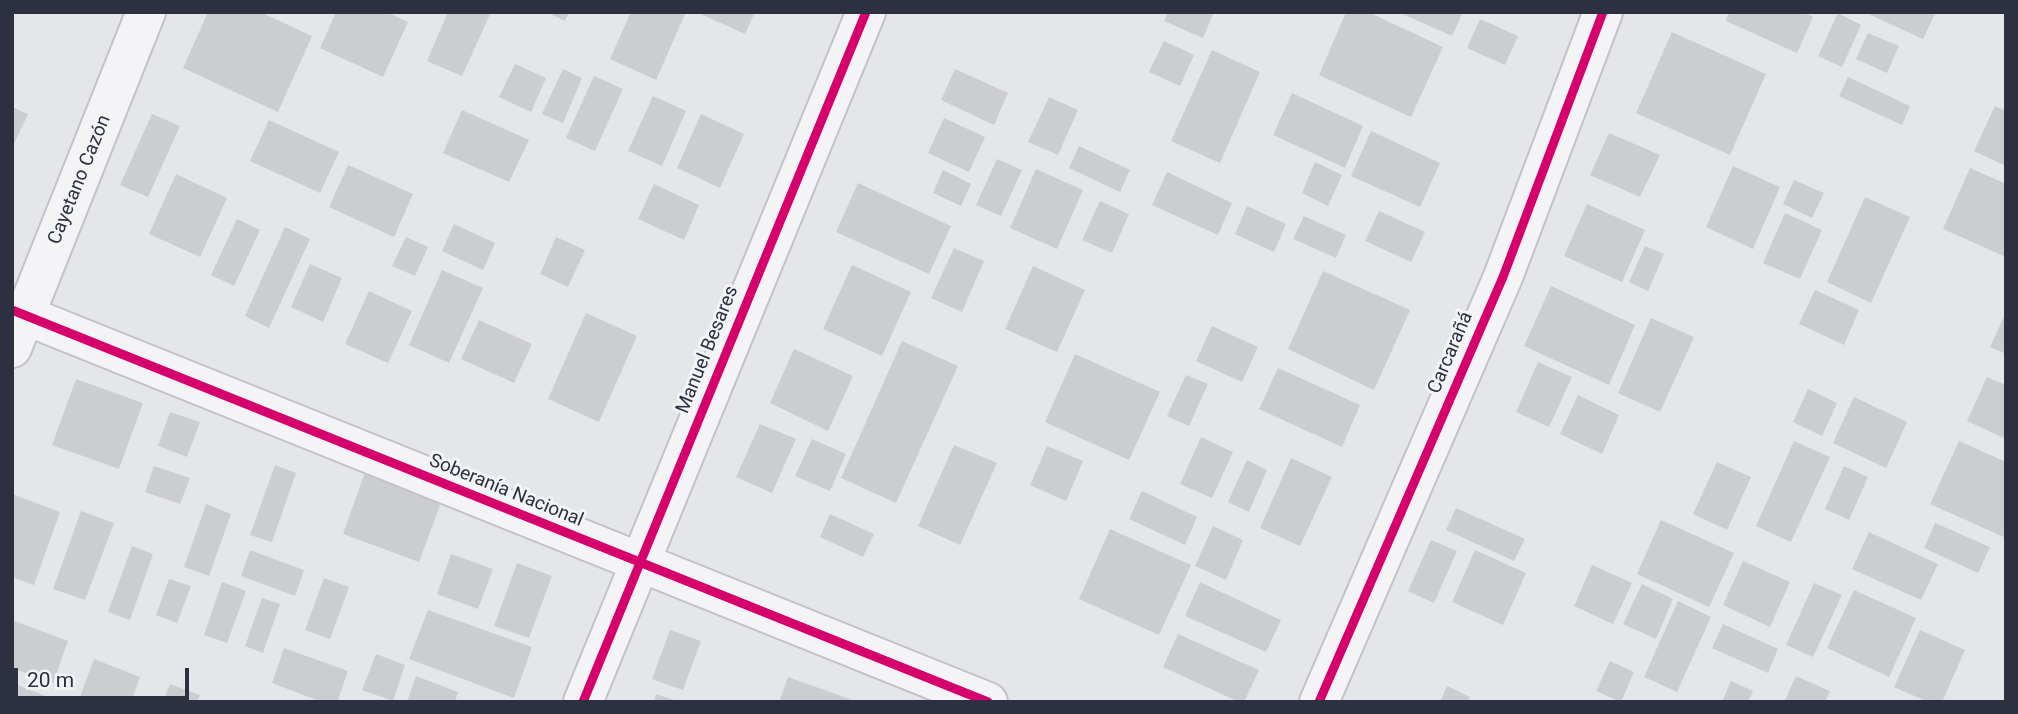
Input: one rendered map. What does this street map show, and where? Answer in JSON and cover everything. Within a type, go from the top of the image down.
[{"type":"street","name":"Cayetano Cazón","points":[[17,325],[146,12]]},
{"type":"street","name":"Manuel Besares","points":[[583,702],[866,12]]},
{"type":"street","name":"Carcarañá","points":[[1319,702],[1503,277],[1603,12]]},
{"type":"street","name":"Soberanía Nacional","points":[[17,325],[639,563],[988,702]]},
{"type":"building","points":[[208,12],[260,12],[312,36],[278,112],[183,68]]},
{"type":"building","points":[[336,12],[386,12],[408,22],[383,77],[320,48]]},
{"type":"building","points":[[448,12],[491,12],[462,76],[427,61]]},
{"type":"building","points":[[546,12],[569,12],[565,21]]},
{"type":"building","points":[[631,12],[686,12],[656,80],[610,59]]},
{"type":"building","points":[[696,12],[755,12],[745,34]]},
{"type":"building","points":[[1168,12],[1214,12],[1203,38],[1164,21]]},
{"type":"building","points":[[1346,12],[1368,12],[1443,47],[1411,117],[1319,75]]},
{"type":"building","points":[[1398,12],[1463,12],[1452,36]]},
{"type":"building","points":[[1729,12],[1802,12],[1813,17],[1797,53],[1726,21]]},
{"type":"building","points":[[1864,12],[1936,12],[1923,39]]},
{"type":"building","points":[[1838,13],[1861,25],[1842,67],[1818,56]]},
{"type":"building","points":[[1480,19],[1518,36],[1505,65],[1467,48]]},
{"type":"building","points":[[1672,32],[1766,74],[1730,155],[1636,113]]},
{"type":"building","points":[[1868,33],[1899,46],[1887,73],[1856,59]]},
{"type":"building","points":[[1164,41],[1194,55],[1180,86],[1149,72]]},
{"type":"building","points":[[1212,50],[1260,72],[1220,163],[1171,141]]},
{"type":"building","points":[[515,64],[546,78],[531,112],[499,97]]},
{"type":"building","points":[[563,69],[582,78],[563,123],[542,114]]},
{"type":"building","points":[[955,69],[1008,93],[994,125],[941,100]]},
{"type":"building","points":[[594,76],[623,89],[595,151],[566,138]]},
{"type":"building","points":[[1848,77],[1910,106],[1902,125],[1839,96]]},
{"type":"building","points":[[1292,93],[1363,126],[1345,168],[1273,135]]},
{"type":"building","points":[[653,96],[686,111],[662,166],[628,151]]},
{"type":"building","points":[[1049,97],[1078,110],[1058,155],[1028,142]]},
{"type":"building","points":[[1995,106],[2006,111],[2006,166],[1974,151]]},
{"type":"building","points":[[12,107],[28,114],[12,148]]},
{"type":"building","points":[[462,110],[529,140],[509,182],[443,153]]},
{"type":"building","points":[[152,114],[180,126],[148,197],[120,185]]},
{"type":"building","points":[[701,114],[744,134],[720,188],[677,168]]},
{"type":"building","points":[[944,118],[985,137],[969,172],[928,153]]},
{"type":"building","points":[[269,120],[339,152],[320,193],[250,161]]},
{"type":"building","points":[[1371,131],[1440,163],[1420,207],[1351,176]]},
{"type":"building","points":[[1609,133],[1660,155],[1640,197],[1590,175]]},
{"type":"building","points":[[1079,146],[1130,170],[1120,192],[1069,168]]},
{"type":"building","points":[[997,159],[1022,170],[1001,216],[976,205]]},
{"type":"building","points":[[1315,162],[1342,175],[1328,206],[1302,193]]},
{"type":"building","points":[[348,165],[413,194],[394,237],[329,207]]},
{"type":"building","points":[[1733,166],[1780,187],[1753,249],[1706,227]]},
{"type":"building","points":[[1970,168],[2006,184],[2006,257],[1943,229]]},
{"type":"building","points":[[1036,169],[1083,190],[1057,249],[1010,228]]},
{"type":"building","points":[[943,170],[971,184],[961,206],[933,193]]},
{"type":"building","points":[[1167,172],[1232,203],[1218,235],[1152,205]]},
{"type":"building","points":[[176,174],[227,198],[200,257],[149,234]]},
{"type":"building","points":[[1794,180],[1824,193],[1812,218],[1783,204]]},
{"type":"building","points":[[858,183],[951,226],[929,274],[836,232]]},
{"type":"building","points":[[654,184],[699,205],[684,240],[638,219]]},
{"type":"building","points":[[1865,197],[1910,217],[1871,303],[1827,282]]},
{"type":"building","points":[[1100,201],[1129,214],[1112,253],[1082,240]]},
{"type":"building","points":[[1587,204],[1645,230],[1622,282],[1564,256]]},
{"type":"building","points":[[1247,206],[1286,224],[1274,252],[1235,234]]},
{"type":"building","points":[[1379,211],[1425,232],[1411,262],[1365,241]]},
{"type":"building","points":[[1785,213],[1822,230],[1800,279],[1763,263]]},
{"type":"building","points":[[1304,216],[1346,235],[1336,258],[1293,239]]},
{"type":"building","points":[[237,219],[260,230],[234,286],[211,275]]},
{"type":"building","points":[[454,224],[495,243],[483,270],[442,251]]},
{"type":"building","points":[[285,227],[310,239],[269,328],[245,316]]},
{"type":"building","points":[[406,237],[428,247],[415,276],[392,266]]},
{"type":"building","points":[[556,237],[585,250],[568,287],[540,274]]},
{"type":"building","points":[[1645,246],[1664,254],[1648,291],[1629,282]]},
{"type":"building","points":[[954,248],[984,261],[962,312],[931,298]]},
{"type":"building","points":[[310,264],[342,278],[323,322],[291,307]]},
{"type":"building","points":[[852,265],[911,292],[882,356],[823,329]]},
{"type":"building","points":[[1033,266],[1085,290],[1057,352],[1005,329]]},
{"type":"building","points":[[442,270],[483,288],[449,363],[409,345]]},
{"type":"building","points":[[1323,271],[1410,310],[1374,390],[1288,349]]},
{"type":"building","points":[[1551,286],[1635,325],[1609,385],[1524,346]]},
{"type":"building","points":[[1815,290],[1859,310],[1844,345],[1799,324]]},
{"type":"building","points":[[369,291],[412,311],[388,363],[345,344]]},
{"type":"building","points":[[2006,312],[2006,354],[1990,347]]},
{"type":"building","points":[[586,313],[637,336],[599,422],[548,399]]},
{"type":"building","points":[[1651,318],[1694,337],[1660,412],[1618,393]]},
{"type":"building","points":[[479,320],[532,344],[514,383],[461,359]]},
{"type":"building","points":[[1212,326],[1258,347],[1242,382],[1196,361]]},
{"type":"building","points":[[902,341],[958,366],[896,503],[841,478]]},
{"type":"building","points":[[794,349],[853,376],[828,431],[770,403]]},
{"type":"building","points":[[1075,354],[1160,392],[1129,460],[1045,422]]},
{"type":"building","points":[[1538,362],[1572,377],[1549,427],[1516,412]]},
{"type":"building","points":[[1278,368],[1360,405],[1342,447],[1259,409]]},
{"type":"building","points":[[1186,375],[1208,384],[1189,426],[1167,416]]},
{"type":"building","points":[[1987,377],[2006,385],[2006,439],[1967,421]]},
{"type":"building","points":[[76,379],[143,403],[119,469],[52,445]]},
{"type":"building","points":[[1808,389],[1837,403],[1822,436],[1793,422]]},
{"type":"building","points":[[1578,395],[1619,415],[1602,454],[1560,434]]},
{"type":"building","points":[[1854,397],[1907,422],[1886,468],[1833,443]]},
{"type":"building","points":[[170,412],[200,422],[187,457],[158,446]]},
{"type":"building","points":[[760,424],[796,439],[772,493],[736,477]]},
{"type":"building","points":[[1201,437],[1233,452],[1212,498],[1180,484]]},
{"type":"building","points":[[812,439],[846,454],[830,491],[795,476]]},
{"type":"building","points":[[1794,441],[1830,457],[1791,542],[1756,526]]},
{"type":"building","points":[[1959,441],[2006,462],[2006,538],[1930,504]]},
{"type":"building","points":[[954,445],[997,463],[960,545],[918,526]]},
{"type":"building","points":[[1047,446],[1083,461],[1066,501],[1030,485]]},
{"type":"building","points":[[1291,458],[1332,477],[1300,546],[1260,528]]},
{"type":"building","points":[[1247,460],[1267,470],[1249,512],[1228,502]]},
{"type":"building","points":[[1717,462],[1751,477],[1727,530],[1693,514]]},
{"type":"building","points":[[275,465],[296,473],[272,542],[250,535]]},
{"type":"building","points":[[154,466],[190,478],[180,504],[145,492]]},
{"type":"building","points":[[1844,466],[1868,477],[1849,520],[1825,509]]},
{"type":"building","points":[[365,472],[442,500],[419,562],[343,534]]},
{"type":"building","points":[[1142,491],[1197,517],[1185,545],[1129,519]]},
{"type":"building","points":[[12,494],[60,512],[34,585],[12,577]]},
{"type":"building","points":[[206,504],[231,514],[209,576],[184,567]]},
{"type":"building","points":[[1456,508],[1525,539],[1514,561],[1446,530]]},
{"type":"building","points":[[81,511],[114,523],[85,600],[53,589]]},
{"type":"building","points":[[830,514],[874,534],[863,557],[820,537]]},
{"type":"building","points":[[1661,520],[1734,553],[1709,607],[1637,574]]},
{"type":"building","points":[[1935,523],[1990,547],[1978,573],[1924,548]]},
{"type":"building","points":[[1213,526],[1243,540],[1226,580],[1195,566]]},
{"type":"building","points":[[1110,529],[1191,565],[1159,635],[1079,599]]},
{"type":"building","points":[[1869,532],[1938,564],[1921,600],[1852,569]]},
{"type":"building","points":[[1431,540],[1457,551],[1434,603],[1408,591]]},
{"type":"building","points":[[132,546],[153,554],[130,620],[108,612]]},
{"type":"building","points":[[250,550],[304,570],[295,596],[241,576]]},
{"type":"building","points":[[1475,550],[1526,573],[1503,625],[1452,602]]},
{"type":"building","points":[[451,554],[493,569],[478,609],[437,594]]},
{"type":"building","points":[[1743,561],[1790,582],[1770,627],[1723,605]]},
{"type":"building","points":[[517,563],[552,576],[529,638],[494,626]]},
{"type":"building","points":[[1592,565],[1632,583],[1613,624],[1574,606]]},
{"type":"building","points":[[324,578],[349,587],[330,639],[305,630]]},
{"type":"building","points":[[169,579],[191,586],[177,623],[156,615]]},
{"type":"building","points":[[222,582],[246,591],[227,643],[204,635]]},
{"type":"building","points":[[1200,582],[1281,620],[1266,652],[1185,616]]},
{"type":"building","points":[[1814,583],[1842,595],[1813,657],[1786,645]]},
{"type":"building","points":[[1642,584],[1673,599],[1656,639],[1623,624]]},
{"type":"building","points":[[1854,590],[1916,618],[1889,677],[1827,648]]},
{"type":"building","points":[[262,598],[280,604],[263,653],[245,646]]},
{"type":"building","points":[[1678,601],[1711,617],[1677,692],[1644,677]]},
{"type":"building","points":[[428,610],[532,647],[514,698],[409,659]]},
{"type":"building","points":[[12,620],[68,641],[53,683],[12,668]]},
{"type":"building","points":[[1723,624],[1778,649],[1768,673],[1712,648]]},
{"type":"building","points":[[670,630],[701,641],[683,690],[652,679]]},
{"type":"building","points":[[1920,630],[1965,650],[1942,702],[1928,702],[1894,687]]},
{"type":"building","points":[[1178,634],[1259,670],[1244,702],[1163,667]]},
{"type":"building","points":[[284,648],[348,671],[337,702],[322,702],[272,683]]},
{"type":"building","points":[[376,654],[405,665],[393,701],[362,690]]},
{"type":"building","points":[[94,659],[140,677],[131,702],[78,702]]},
{"type":"building","points":[[1610,661],[1634,672],[1621,702],[1596,691]]},
{"type":"building","points":[[416,676],[458,692],[455,702],[407,702]]},
{"type":"building","points":[[1796,676],[1830,691],[1825,702],[1784,702]]},
{"type":"building","points":[[788,677],[855,701],[855,702],[779,702]]},
{"type":"building","points":[[1731,681],[1753,691],[1748,702],[1722,702]]},
{"type":"building","points":[[12,683],[56,700],[12,702]]},
{"type":"building","points":[[170,684],[200,695],[197,702],[163,702]]},
{"type":"building","points":[[1447,686],[1470,697],[1468,702],[1440,702]]},
{"type":"building","points":[[656,694],[677,701],[677,702],[654,702]]},
{"type":"cycle path","points":[[583,702],[866,12]]},
{"type":"cycle path","points":[[1319,702],[1503,277],[1603,12]]},
{"type":"cycle path","points":[[12,310],[988,702]]}]
